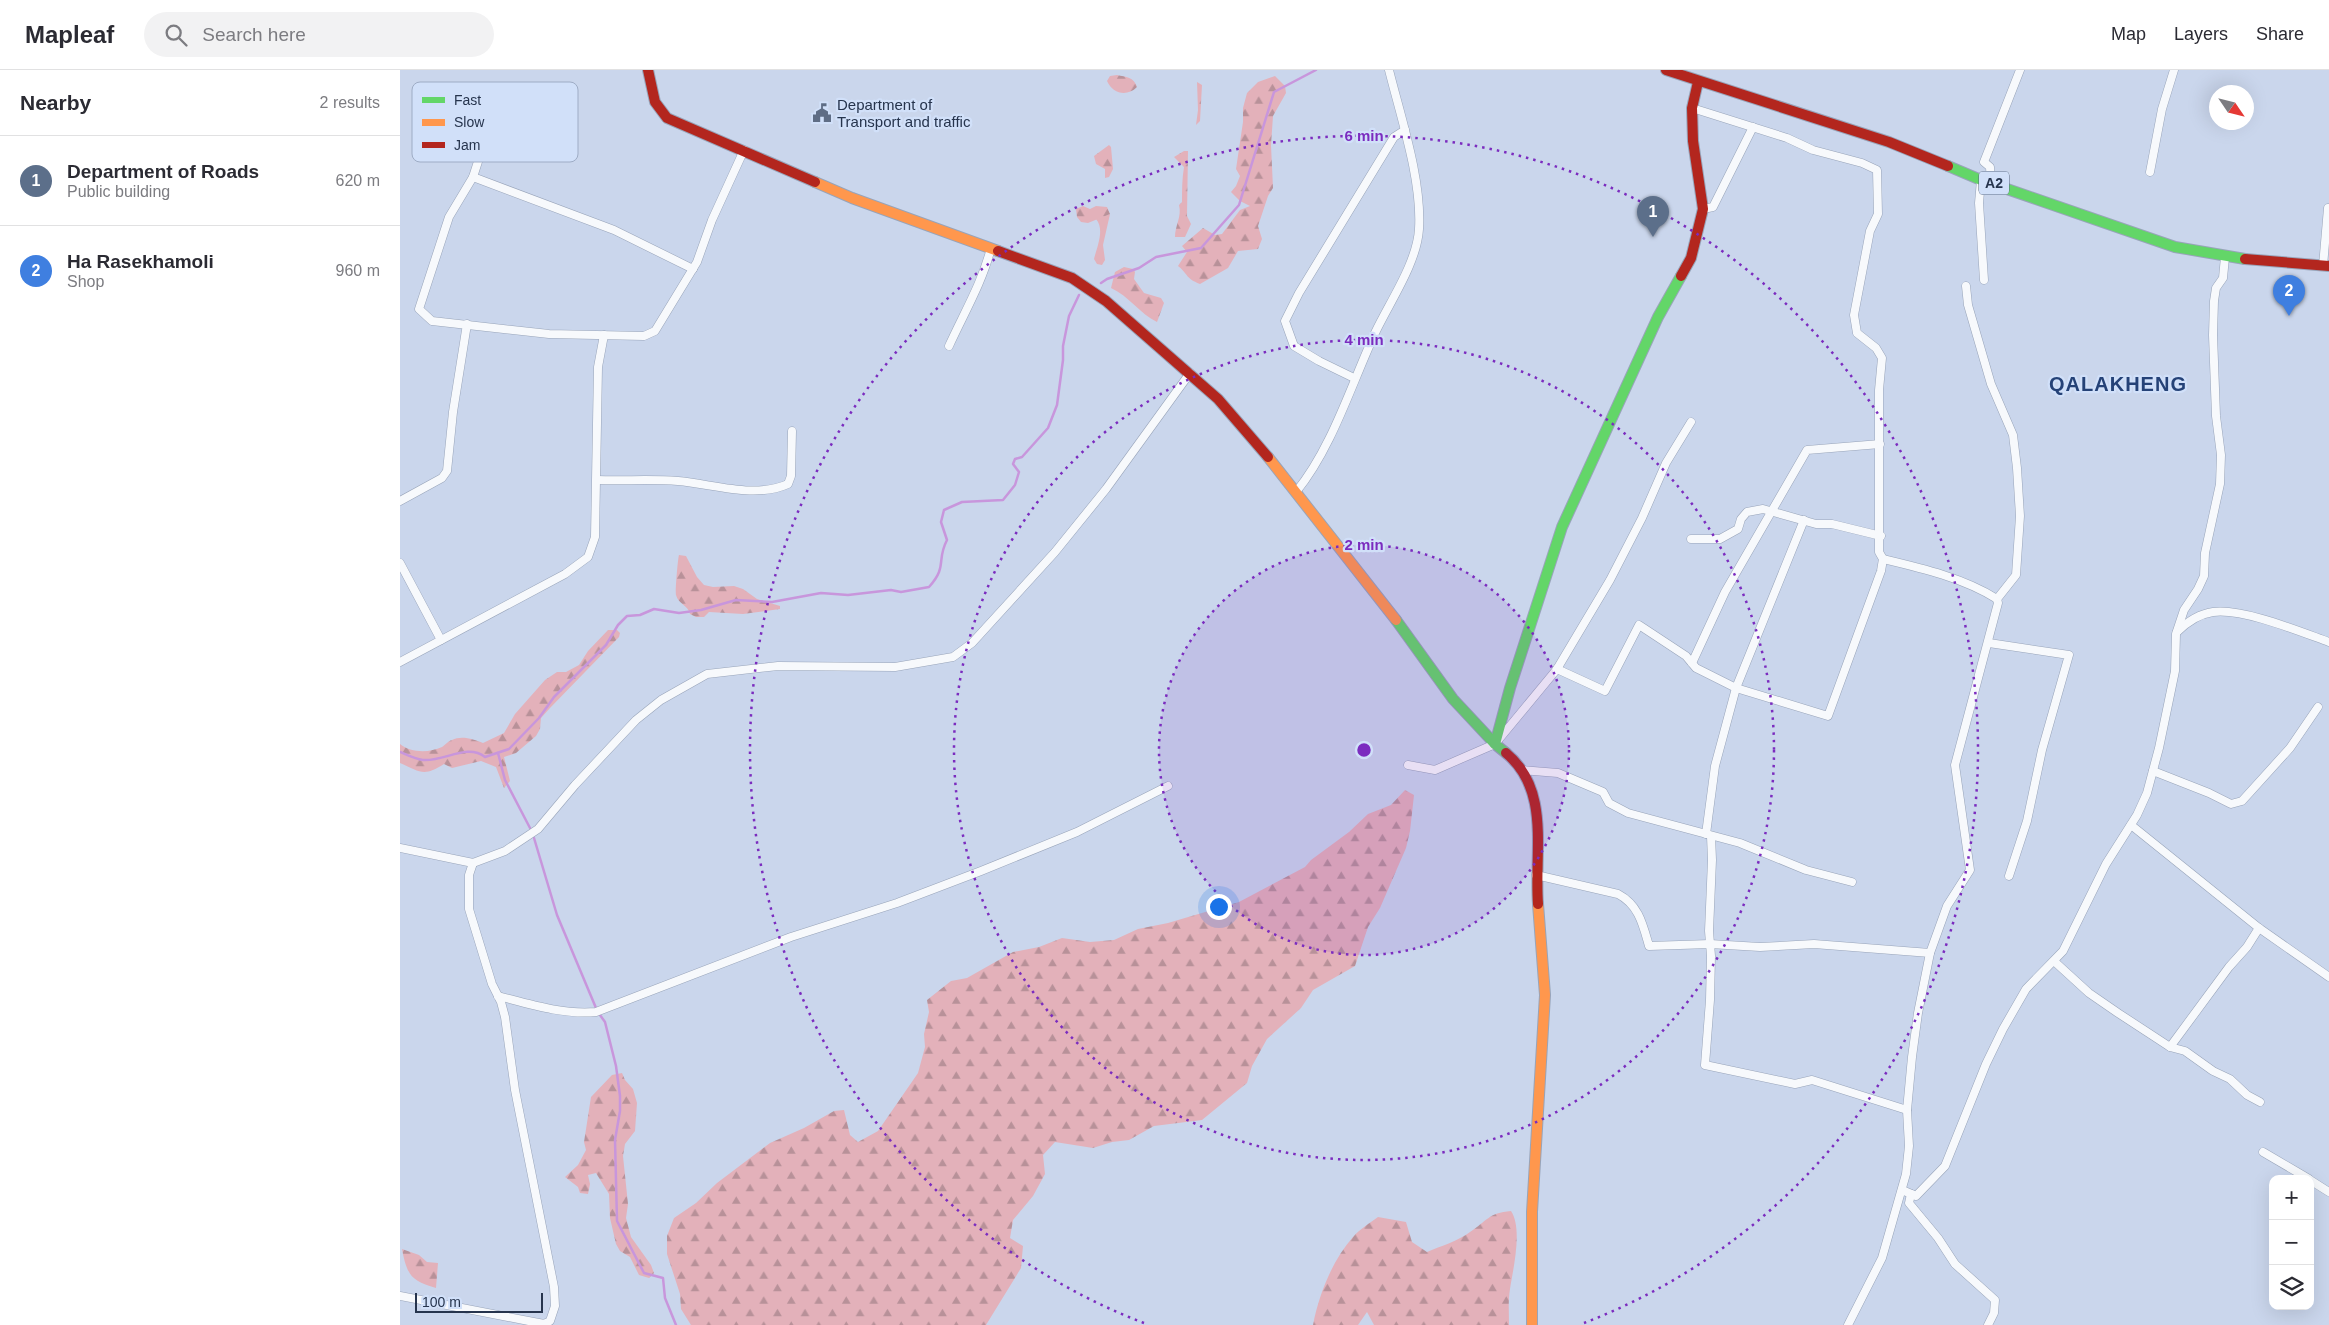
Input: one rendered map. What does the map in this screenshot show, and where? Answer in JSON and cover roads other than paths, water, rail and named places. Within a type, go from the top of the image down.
[{"type":"street","points":[[648,70],[653,102],[658,110],[667,118],[852,198],[1072,278],[1106,301],[1190,373],[1256,442],[1417,648],[1453,699],[1495,744],[1513,759],[1530,782],[1538,815],[1536,875],[1545,995],[1532,1212],[1532,1325]]},
{"type":"street","points":[[1296,492],[1310,474],[1345,403],[1354,378],[1411,259],[1419,231],[1417,194],[1405,130],[1389,70]]},
{"type":"street","name":"A2","points":[[1666,70],[1698,82],[1889,142],[1986,181],[2175,247],[2225,257],[2284,264],[2326,266]]},
{"type":"street","points":[[1984,280],[1979,203],[1990,167],[1984,162],[2020,70]]},
{"type":"street","points":[[2150,172],[2162,109],[2174,70]]},
{"type":"street","points":[[1495,744],[1510,688],[1562,527],[1658,317],[1690,258],[1703,209],[1693,141],[1692,108],[1698,82]]},
{"type":"street","points":[[1692,108],[1787,138],[1813,150],[1841,156],[1877,170],[1878,214],[1870,231],[1854,315],[1857,333],[1876,348],[1882,358],[1878,390],[1881,536],[1879,552],[1883,559],[1951,578],[1997,599]]},
{"type":"street","points":[[1703,209],[1713,207],[1754,127]]},
{"type":"street","points":[[1354,378],[1294,346],[1285,321],[1308,277],[1394,137],[1405,130]]},
{"type":"street","points":[[478,162],[473,177],[449,217],[419,309],[432,321],[549,334],[644,336],[655,331],[694,269],[744,150]]},
{"type":"street","points":[[473,177],[614,230],[694,269]]},
{"type":"street","points":[[2326,266],[2328,208]]},
{"type":"street","points":[[949,346],[971,303],[992,248]]},
{"type":"street","points":[[1902,1190],[1916,1196],[1945,1166],[1986,1064],[2003,1030],[2026,989],[2063,951],[2106,864],[2131,825],[2147,794],[2175,671],[2176,634],[2184,610],[2204,576],[2205,553],[2220,484],[2222,455],[2216,416],[2213,318],[2216,288],[2223,278],[2225,257]]},
{"type":"street","points":[[1848,1325],[1882,1258],[1902,1190],[1909,1146],[1908,1110],[1918,1013],[1930,953],[1947,906],[1970,870],[1955,765],[1989,643],[1998,603],[1997,599],[2016,575],[2020,516],[2013,435],[1991,384],[1968,305],[1966,286]]},
{"type":"street","points":[[400,501],[442,478],[447,471],[453,412],[467,324]]},
{"type":"street","points":[[400,662],[565,574],[588,557],[594,537],[597,480],[598,367],[604,335]]},
{"type":"street","points":[[400,848],[473,863],[505,851],[538,829],[574,785],[636,720],[661,700],[707,674],[778,666],[895,667],[953,657],[972,643],[1054,552],[1106,489],[1190,373]]},
{"type":"street","points":[[1408,766],[1435,770],[1495,744],[1557,669],[1610,580],[1642,518],[1666,463],[1691,422]]},
{"type":"street","points":[[597,480],[677,481],[763,491],[781,487],[788,484],[791,476],[792,431]]},
{"type":"street","points":[[1692,663],[1726,592],[1807,450],[1880,444]]},
{"type":"street","points":[[1691,539],[1720,539],[1738,529],[1741,519],[1747,512],[1763,509],[1804,520],[1881,536]]},
{"type":"street","points":[[1804,520],[1736,688],[1715,766],[1709,835],[1710,1000],[1705,1066],[1795,1084],[1812,1080],[1908,1110]]},
{"type":"street","points":[[1557,669],[1605,691],[1639,624],[1686,656],[1696,668],[1736,688],[1828,716],[1873,594],[1883,559]]},
{"type":"street","points":[[400,564],[440,640]]},
{"type":"street","points":[[2176,634],[2198,616],[2214,612],[2278,624],[2329,642]]},
{"type":"street","points":[[1989,643],[2069,655],[2042,750],[2027,821],[2009,876]]},
{"type":"street","points":[[2153,771],[2210,793],[2231,804],[2242,801],[2290,748],[2318,707]]},
{"type":"street","points":[[1521,770],[1558,773],[1603,792],[1609,803],[1628,813],[1740,843],[1806,870],[1852,882]]},
{"type":"street","points":[[498,996],[538,1006],[583,1013],[596,1012],[791,937],[897,903],[981,871],[1077,832],[1168,786]]},
{"type":"street","points":[[2131,825],[2259,928],[2329,977]]},
{"type":"street","points":[[400,1296],[544,1324],[550,1321],[555,1306],[554,1287],[515,1090],[505,1017],[492,984],[469,909],[469,875],[473,863]]},
{"type":"street","points":[[1536,875],[1618,894],[1627,899],[1635,906],[1649,946],[1710,944],[1740,948],[1814,944],[1930,953]]},
{"type":"street","points":[[2170,1047],[2229,967],[2247,947],[2259,928]]},
{"type":"street","points":[[2054,962],[2089,993],[2170,1047],[2185,1051],[2213,1071],[2230,1079],[2247,1095],[2260,1102]]},
{"type":"street","points":[[2263,1152],[2302,1175]]},
{"type":"street","points":[[2314,1182],[2329,1192]]},
{"type":"street","points":[[1911,1194],[1909,1203],[1938,1238],[1955,1264],[1995,1300],[1994,1312],[1988,1325]]},
{"type":"waterway","points":[[1101,283],[1107,279],[1139,268],[1156,257],[1201,248],[1239,205],[1274,92],[1316,70]]},
{"type":"waterway","points":[[400,752],[417,759],[431,760],[463,752],[478,753],[485,757],[509,749],[539,718],[554,697],[606,645],[618,625],[627,616],[640,615],[654,609],[679,613],[701,610],[736,600],[772,602],[821,593],[848,595],[891,590],[901,592],[929,587],[938,574],[942,553],[947,540],[941,522],[944,510],[962,502],[1003,500],[1015,485],[1019,472],[1013,464],[1015,459],[1022,457],[1048,428],[1057,405],[1063,346],[1069,316],[1079,295]]},
{"type":"waterway","points":[[498,753],[505,780],[530,828]]},
{"type":"waterway","points":[[534,838],[557,915],[596,1008]]},
{"type":"waterway","points":[[600,1015],[605,1022],[616,1066],[620,1096],[620,1111],[615,1140],[617,1221],[644,1273],[663,1278],[665,1298],[676,1325]]},
{"type":"place","name":"Department of Transport and traffic","points":[[822,113]]},
{"type":"place","name":"Department of Roads","points":[[1653,237]]},
{"type":"place","name":"Ha Rasekhamoli","points":[[2289,316]]},
{"type":"district","name":"QALAKHENG","points":[[2118,384]]}]
